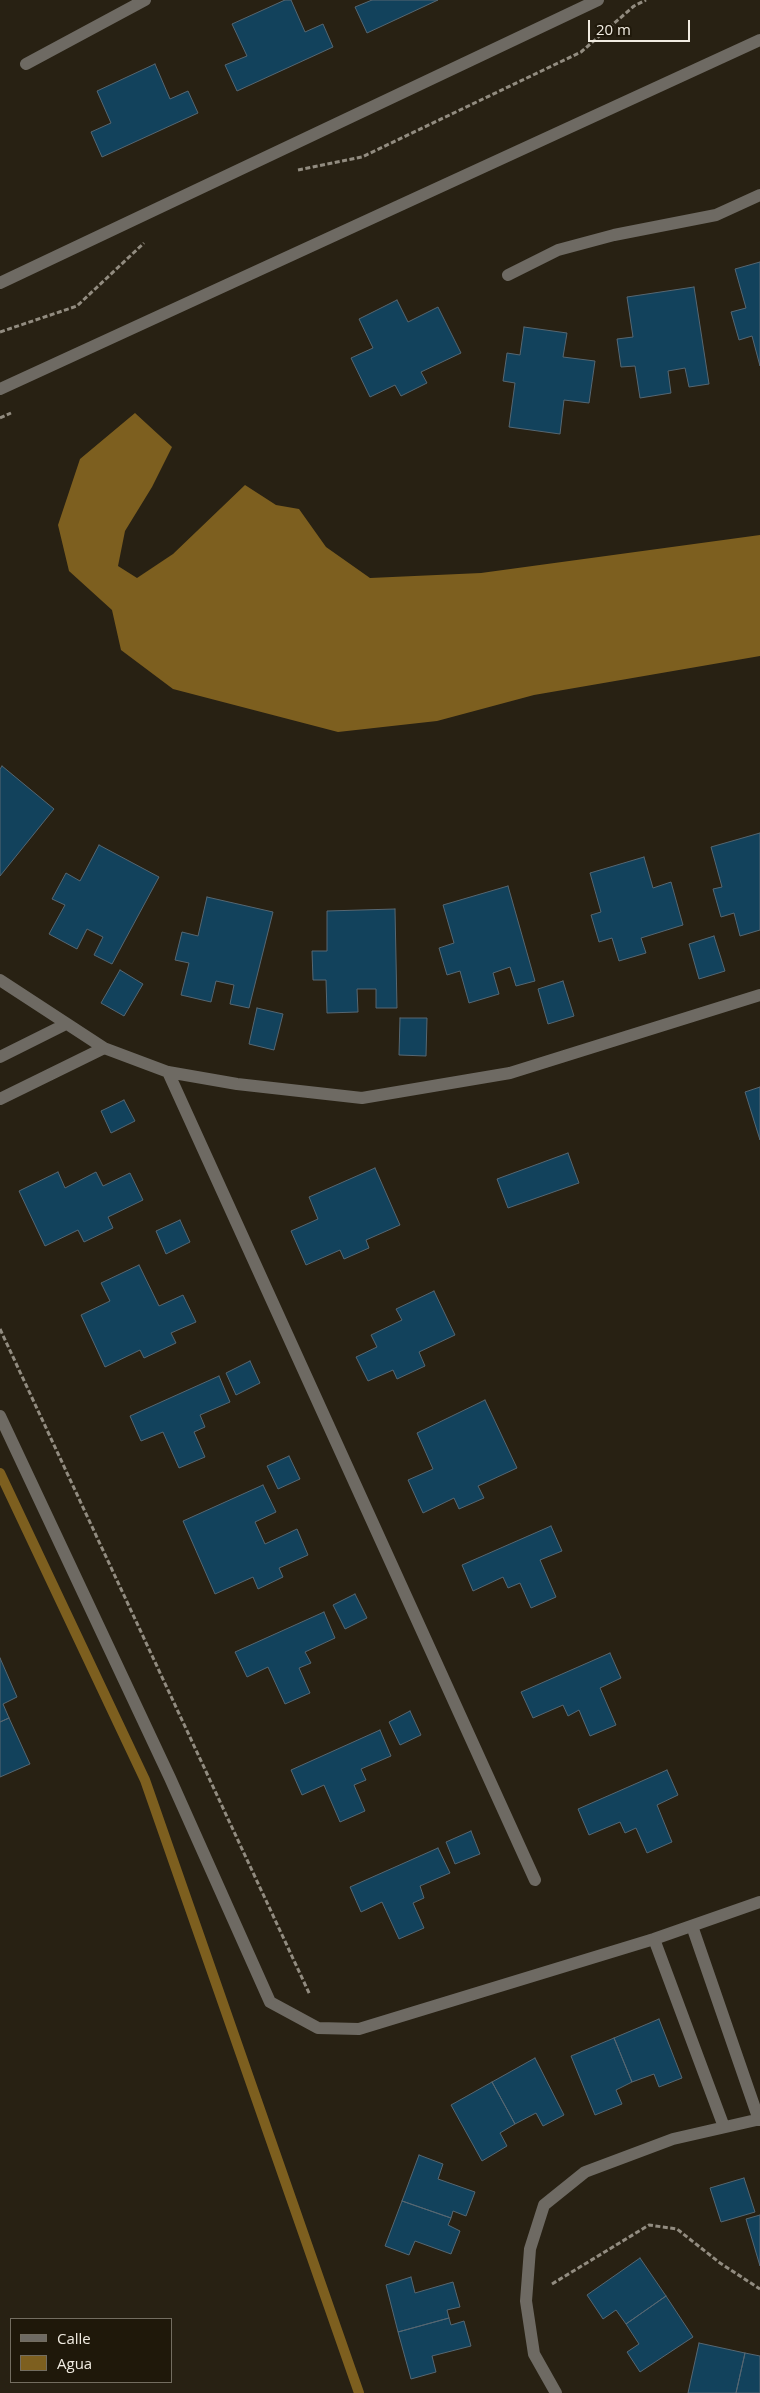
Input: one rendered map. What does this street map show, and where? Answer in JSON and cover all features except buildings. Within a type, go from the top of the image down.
[{"type":"street","points":[[26,64],[144,0]]},
{"type":"street","points":[[0,282],[598,0]]},
{"type":"street","points":[[0,389],[760,40]]},
{"type":"street","points":[[508,275],[558,250],[614,236],[716,215],[760,195]]},
{"type":"street","points":[[0,980],[104,1048],[168,1072],[237,1084],[362,1098],[510,1073],[760,995]]},
{"type":"street","points":[[0,1057],[66,1024]]},
{"type":"street","points":[[0,1099],[104,1048]]},
{"type":"street","points":[[168,1072],[535,1880]]},
{"type":"street","points":[[0,1416],[166,1769],[270,2002],[318,2028],[359,2029],[654,1939],[760,1902]]},
{"type":"street","points":[[556,2393],[534,2354],[526,2301],[530,2249],[544,2205],[585,2172],[673,2138],[760,2119],[692,1926]]},
{"type":"street","points":[[654,1939],[724,2127]]},
{"type":"path","points":[[292,172],[362,157],[581,52],[634,6],[646,0]]},
{"type":"path","points":[[0,332],[77,306],[150,238]]},
{"type":"path","points":[[0,1329],[312,2001]]},
{"type":"path","points":[[526,2301],[650,2225],[677,2229],[720,2263],[760,2289]]},
{"type":"water","points":[[135,413],[172,447],[152,487],[125,531],[118,566],[137,578],[173,554],[245,485],[276,505],[299,509],[326,547],[370,578],[481,573],[760,535],[760,656],[534,695],[437,721],[338,732],[173,689],[121,650],[112,610],[69,571],[58,525],[80,459]]},
{"type":"waterway","points":[[0,1473],[145,1780],[359,2393]]}]
